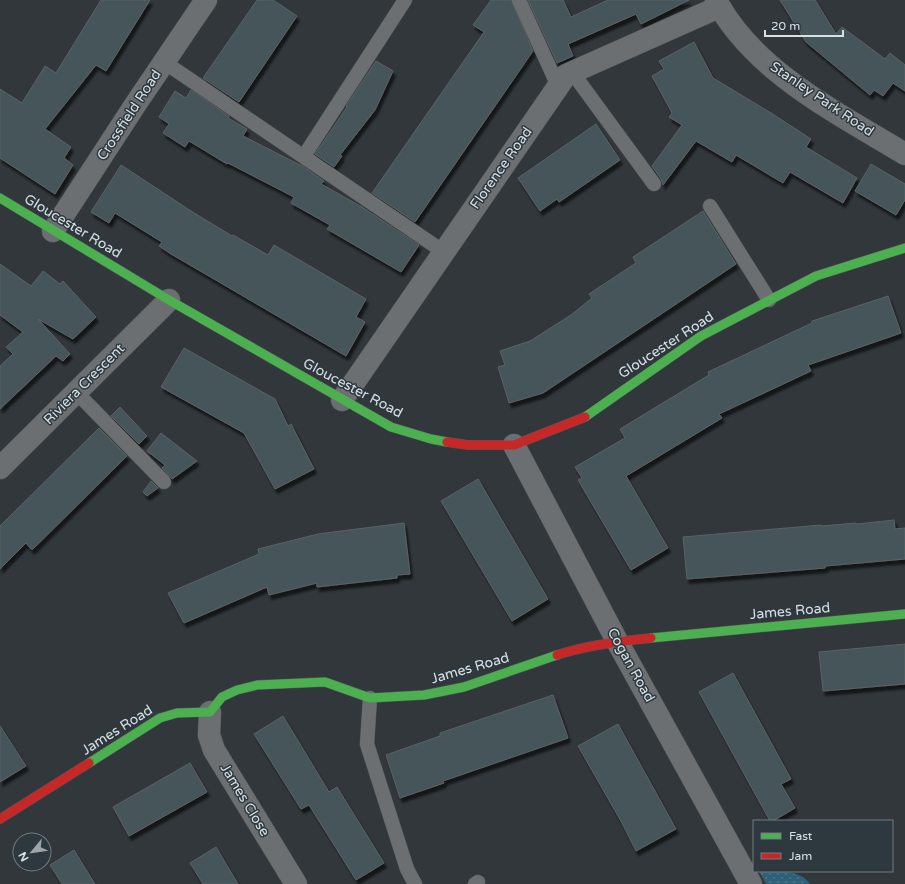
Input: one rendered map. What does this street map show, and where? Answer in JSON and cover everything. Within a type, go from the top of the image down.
[{"type":"street","name":"Crossfield Road","points":[[53,231],[206,0]]},
{"type":"street","points":[[565,79],[718,4]]},
{"type":"street","name":"Stanley Park Road","points":[[718,4],[737,33],[751,49],[772,67],[824,104],[905,154]]},
{"type":"street","name":"Florence Road","points":[[342,400],[565,79]]},
{"type":"street","name":"Gloucester Road","points":[[0,198],[169,300],[342,400],[392,427],[431,439],[468,445],[514,444],[584,417],[701,336],[769,300],[816,276],[905,248]]},
{"type":"street","name":"Riviera Crescent","points":[[0,468],[169,300]]},
{"type":"street","name":"Cogan Road","points":[[514,444],[617,641],[751,884]]},
{"type":"street","name":"James Road","points":[[0,819],[160,718],[177,713],[210,712],[222,697],[237,690],[257,684],[325,682],[370,698],[424,695],[464,688],[576,650],[617,641],[905,614]]},
{"type":"street","name":"James Close","points":[[210,712],[209,735],[214,750],[296,884]]},
{"type":"lane","points":[[304,156],[405,0]]},
{"type":"lane","points":[[519,0],[565,79],[654,184]]},
{"type":"lane","points":[[164,62],[444,252]]},
{"type":"lane","points":[[710,206],[769,300]]},
{"type":"lane","points":[[76,392],[164,482]]},
{"type":"lane","points":[[370,698],[367,744],[407,869],[415,884]]},
{"type":"shaded area","points":[[760,872],[794,873],[806,879],[810,884],[766,884]]},
{"type":"building","points":[[101,0],[150,0],[106,71],[96,65],[45,129],[71,147],[64,158],[73,165],[55,194],[0,158],[0,89],[22,103],[45,66],[56,73]]},
{"type":"building","points":[[257,0],[273,0],[297,16],[239,102],[203,78]]},
{"type":"building","points":[[491,0],[511,0],[533,51],[415,222],[372,193],[484,32],[473,25]]},
{"type":"building","points":[[528,0],[563,0],[571,17],[608,0],[689,0],[641,24],[636,14],[568,44],[573,56],[557,63]]},
{"type":"building","points":[[780,0],[815,0],[836,34],[842,27],[885,59],[890,53],[905,65],[905,91],[893,83],[883,96],[874,90],[870,95],[806,42]]},
{"type":"building","points":[[694,42],[713,78],[811,139],[806,147],[857,178],[843,203],[790,172],[783,183],[736,155],[732,162],[696,141],[663,185],[661,179],[652,166],[682,125],[669,117],[672,113],[652,76],[664,69],[659,61]]},
{"type":"building","points":[[376,61],[393,71],[375,110],[340,155],[342,156],[334,167],[315,154]]},
{"type":"building","points":[[191,90],[229,116],[228,118],[247,129],[243,136],[304,167],[324,181],[321,184],[362,207],[419,245],[401,272],[327,229],[330,225],[291,203],[294,197],[228,163],[227,164],[189,141],[185,147],[163,133],[169,124],[159,117],[175,91],[186,98]]},
{"type":"building","points":[[596,124],[620,160],[559,202],[557,199],[540,211],[518,178]]},
{"type":"building","points":[[871,164],[905,184],[905,200],[896,215],[855,191]]},
{"type":"building","points":[[121,165],[232,236],[233,235],[268,255],[274,245],[366,299],[356,317],[365,322],[346,356],[171,254],[159,246],[162,242],[115,213],[109,223],[91,212]]},
{"type":"building","points":[[703,211],[736,264],[543,393],[509,403],[498,367],[505,365],[500,351],[530,341],[571,315],[592,298],[589,294],[636,263],[633,257]]},
{"type":"building","points":[[0,264],[31,286],[43,271],[60,284],[63,281],[96,317],[73,339],[38,319],[70,354],[63,361],[56,356],[0,409],[0,366],[13,354],[6,347],[23,332],[0,315]]},
{"type":"building","points":[[888,296],[901,333],[808,365],[811,371],[719,414],[722,418],[626,476],[668,548],[631,570],[578,480],[582,478],[575,467],[625,438],[620,429],[709,375],[708,372],[812,323],[812,321]]},
{"type":"building","points":[[184,348],[275,399],[288,426],[291,424],[314,469],[275,489],[244,433],[161,387]]},
{"type":"building","points":[[120,407],[147,436],[139,444],[111,416]]},
{"type":"building","points":[[99,428],[127,456],[32,550],[26,543],[0,569],[0,526]]},
{"type":"building","points":[[161,433],[197,461],[172,479],[162,468],[165,465],[147,451]]},
{"type":"building","points":[[478,479],[548,599],[512,621],[441,501]]},
{"type":"building","points":[[151,481],[158,488],[147,496],[143,492]]},
{"type":"building","points":[[894,520],[895,529],[905,528],[905,559],[825,566],[825,568],[687,579],[683,537]]},
{"type":"building","points":[[404,523],[410,574],[397,575],[397,578],[317,587],[317,583],[269,595],[267,587],[184,623],[168,593],[259,554],[258,549],[318,534]]},
{"type":"building","points":[[905,644],[905,684],[823,691],[819,652]]},
{"type":"building","points":[[733,673],[791,779],[781,784],[795,808],[775,820],[769,820],[699,692]]},
{"type":"building","points":[[553,695],[568,738],[443,781],[444,783],[400,798],[386,755],[440,736],[440,733]]},
{"type":"building","points":[[283,716],[329,792],[337,787],[384,863],[356,880],[309,805],[301,809],[254,734]]},
{"type":"building","points":[[618,724],[676,829],[636,851],[622,823],[578,746]]},
{"type":"building","points":[[0,726],[26,766],[0,782]]},
{"type":"building","points":[[190,763],[207,792],[129,836],[113,807]]},
{"type":"building","points":[[216,847],[238,884],[203,884],[190,863]]},
{"type":"building","points":[[74,850],[95,884],[62,884],[52,868],[52,864]]},
{"type":"traffic: fast","points":[[0,198],[169,300],[391,427],[431,439],[447,442]]},
{"type":"traffic: fast","points":[[585,417],[701,336],[816,276],[905,248]]},
{"type":"traffic: fast","points":[[651,638],[905,614]]},
{"type":"traffic: fast","points":[[89,763],[160,718],[177,713],[210,712],[222,697],[237,690],[257,685],[325,682],[370,698],[424,695],[464,687],[557,655]]},
{"type":"traffic: jam","points":[[447,442],[468,445],[514,445],[585,417]]},
{"type":"traffic: jam","points":[[557,655],[604,644],[651,638]]},
{"type":"traffic: jam","points":[[0,819],[89,763]]}]
